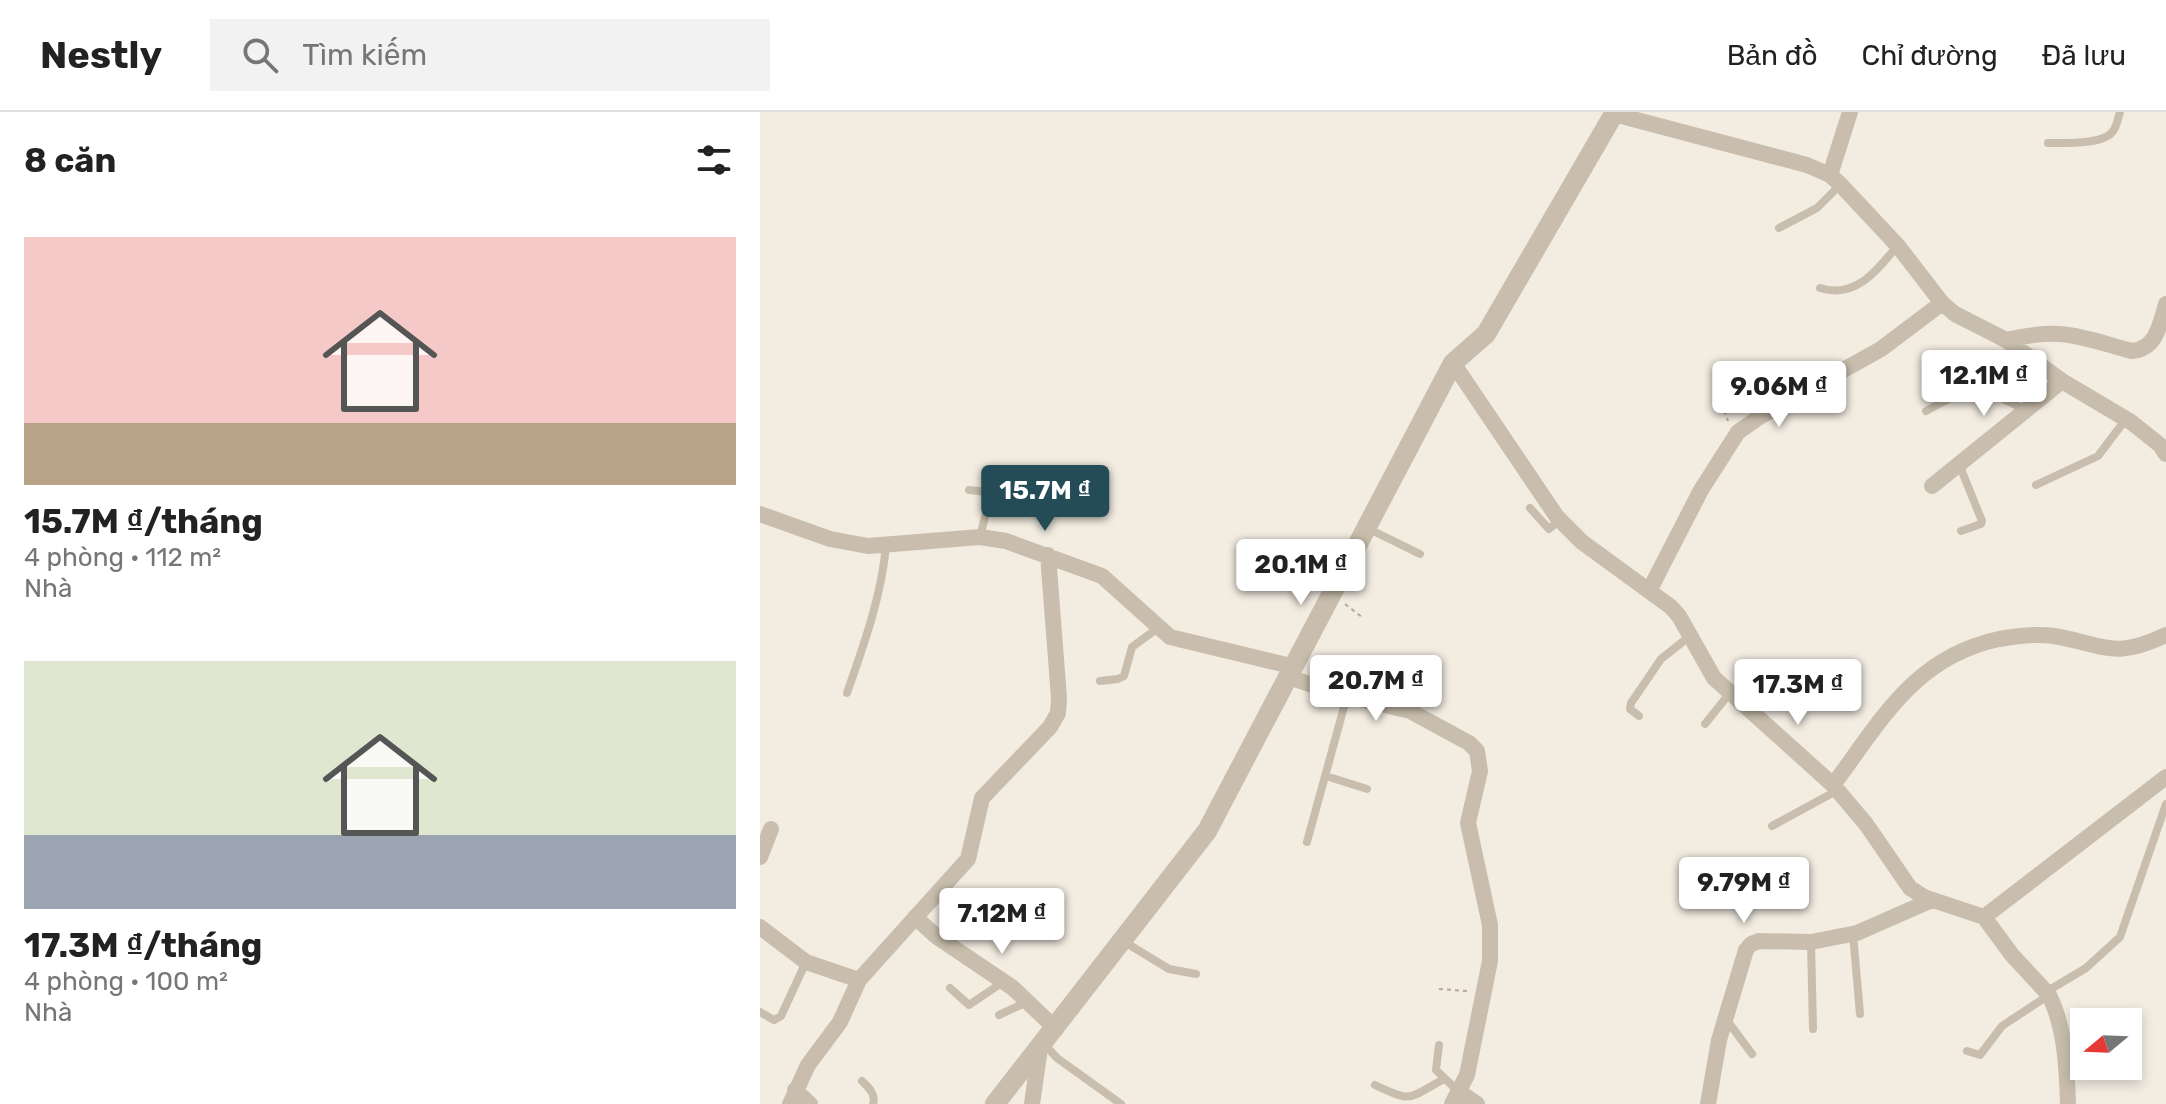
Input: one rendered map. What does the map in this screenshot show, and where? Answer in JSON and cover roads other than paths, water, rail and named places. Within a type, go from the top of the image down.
[{"type":"street","points":[[1835,180],[1850,112]]},
{"type":"street","points":[[995,1104],[1207,831],[1453,363],[1486,334],[1615,113],[1807,165],[1835,180],[1898,246],[1942,303],[1955,314],[2006,340],[2062,381],[2126,419],[2160,445],[2166,454]]},
{"type":"street","points":[[1649,591],[1701,490],[1738,432],[1881,349],[1942,303]]},
{"type":"street","points":[[2006,340],[2037,333],[2064,332],[2141,351],[2162,332],[2166,304]]},
{"type":"street","points":[[1453,363],[1560,520],[1582,542],[1679,616],[1705,665],[1729,694],[1835,788],[1866,824],[1910,888],[1932,900],[1984,917],[2012,955],[2047,993],[2063,1046],[2068,1104]]},
{"type":"street","points":[[1932,486],[2062,381]]},
{"type":"street","points":[[760,514],[830,539],[886,546],[980,537],[1006,541],[1102,576],[1158,628],[1183,642],[1292,672],[1347,695],[1410,711],[1469,743],[1477,751],[1480,771],[1468,823],[1490,925],[1490,961],[1467,1075],[1455,1098],[1477,1104]]},
{"type":"street","points":[[810,1104],[793,1097],[808,1065],[840,1022],[859,980],[968,859],[982,798],[1050,727],[1058,713],[1048,555]]},
{"type":"street","points":[[1835,788],[1904,690],[1927,669],[1957,652],[2018,635],[2051,635],[2112,650],[2130,650],[2166,635]]},
{"type":"street","points":[[1984,917],[2166,777]]},
{"type":"street","points":[[760,857],[771,829]]},
{"type":"street","points":[[1708,1104],[1719,1040],[1746,950],[1751,944],[1759,941],[1811,942],[1853,934],[1932,900]]},
{"type":"street","points":[[915,917],[936,936],[1029,1002],[1047,1040],[1032,1104]]},
{"type":"street","points":[[760,927],[806,962],[859,980]]},
{"type":"lane","points":[[2048,143],[2082,142],[2109,136],[2115,129],[2120,112]]},
{"type":"lane","points":[[1779,228],[1817,208],[1835,180]]},
{"type":"lane","points":[[1820,288],[1832,292],[1859,285],[1898,246]]},
{"type":"lane","points":[[1926,411],[1954,395],[1978,391],[1992,392],[2025,410]]},
{"type":"lane","points":[[2036,485],[2098,456],[2126,419]]},
{"type":"lane","points":[[1959,464],[1982,521],[1961,531]]},
{"type":"lane","points":[[969,490],[988,492],[989,501],[980,537]]},
{"type":"lane","points":[[1530,508],[1549,529],[1560,520]]},
{"type":"lane","points":[[1367,528],[1420,554]]},
{"type":"lane","points":[[847,693],[877,606],[886,546]]},
{"type":"lane","points":[[1100,681],[1124,676],[1132,647],[1158,628]]},
{"type":"lane","points":[[1639,716],[1630,709],[1631,703],[1661,659],[1690,636]]},
{"type":"lane","points":[[1705,724],[1729,694]]},
{"type":"lane","points":[[1307,842],[1347,695]]},
{"type":"lane","points":[[1326,776],[1367,789]]},
{"type":"lane","points":[[1772,826],[1835,788]]},
{"type":"lane","points":[[1967,1051],[1980,1055],[2002,1026],[2086,968],[2120,937],[2166,804]]},
{"type":"lane","points":[[1853,934],[1860,1014]]},
{"type":"lane","points":[[1123,941],[1169,969],[1196,974]]},
{"type":"lane","points":[[1811,942],[1813,1029]]},
{"type":"lane","points":[[760,1012],[774,1020],[781,1016],[806,962]]},
{"type":"lane","points":[[950,988],[969,1005],[1004,982]]},
{"type":"lane","points":[[999,1015],[1029,1002]]},
{"type":"lane","points":[[1725,1018],[1752,1054]]},
{"type":"lane","points":[[1047,1040],[1057,1058],[1121,1104]]},
{"type":"lane","points":[[1439,1045],[1436,1070],[1455,1098]]},
{"type":"lane","points":[[1375,1085],[1403,1099],[1444,1079]]},
{"type":"lane","points":[[862,1081],[872,1091],[873,1104]]}]
